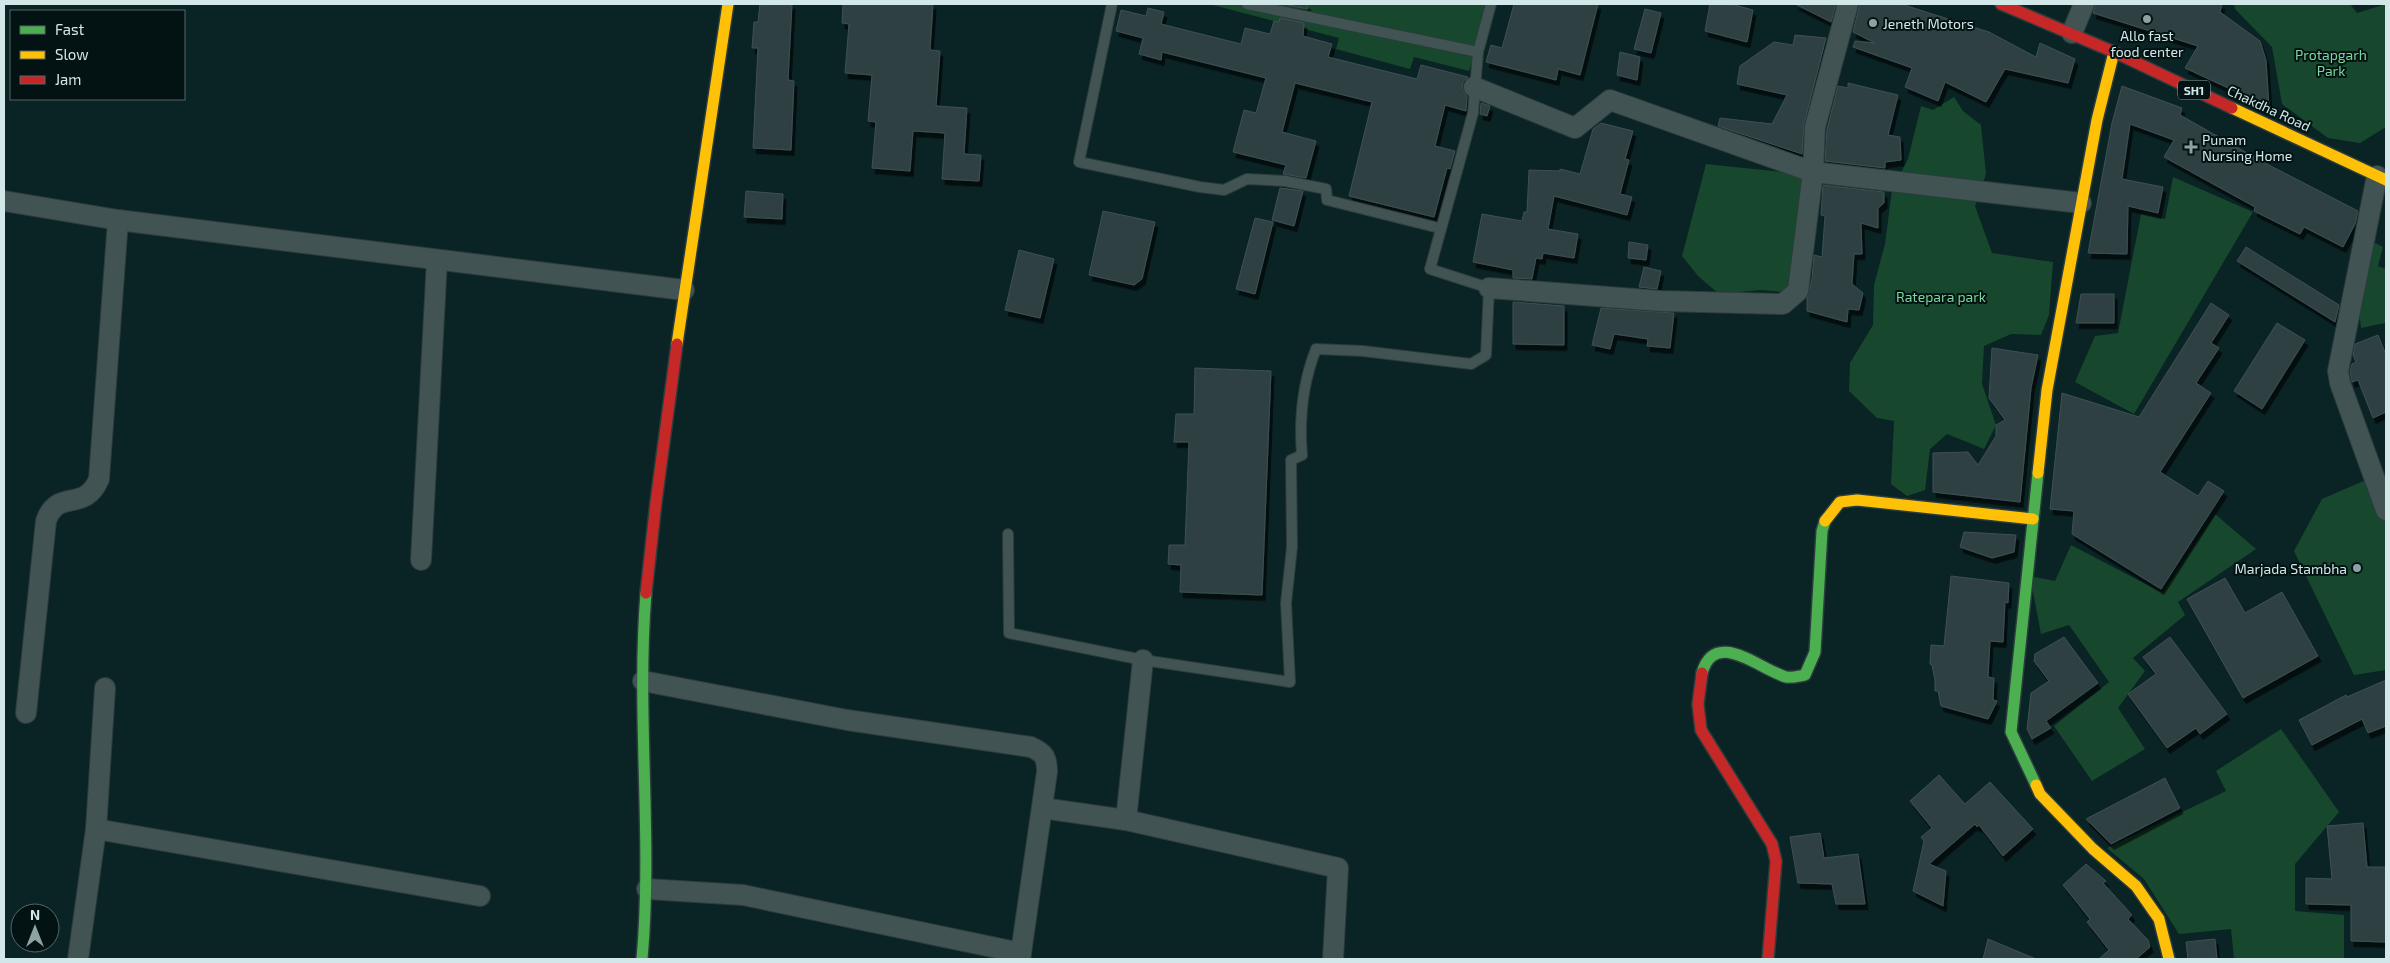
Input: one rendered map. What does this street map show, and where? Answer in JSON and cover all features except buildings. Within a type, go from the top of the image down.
[{"type":"street","points":[[642,959],[647,889],[642,681],[648,575],[684,290],[707,157],[728,4]]},
{"type":"street","points":[[1489,288],[1661,301],[1783,304],[1798,291],[1813,172],[1815,127],[1848,4]]},
{"type":"street","name":"Chakdha Road","points":[[2000,4],[2114,52],[2382,178]]},
{"type":"street","points":[[2072,33],[2084,4]]},
{"type":"street","points":[[2114,52],[2097,120],[2048,390],[2012,732],[2040,794],[2093,849],[2136,886],[2159,919],[2168,959]]},
{"type":"street","points":[[1474,88],[1575,128],[1610,100],[1813,172],[2081,203]]},
{"type":"street","points":[[2382,178],[2338,372],[2340,383],[2386,510]]},
{"type":"street","points":[[4,200],[118,220],[684,290]]},
{"type":"street","points":[[26,713],[46,522],[51,509],[59,503],[86,497],[94,491],[99,479],[118,220]]},
{"type":"street","points":[[421,560],[437,260]]},
{"type":"street","points":[[1768,959],[1776,861],[1772,844],[1701,730],[1696,713],[1701,671],[1706,659],[1714,653],[1727,650],[1788,677],[1806,675],[1815,652],[1822,531],[1826,518],[1840,502],[1857,500],[2033,519]]},
{"type":"street","points":[[1126,820],[1143,660]]},
{"type":"street","points":[[642,681],[847,720],[1031,747],[1043,753],[1047,762],[1021,956],[743,895],[647,889]]},
{"type":"street","points":[[78,959],[96,829],[105,688]]},
{"type":"street","points":[[1042,808],[1126,820],[1338,868],[1333,959]]},
{"type":"street","points":[[96,829],[480,896]]},
{"type":"lane","points":[[1112,4],[1078,162],[1200,187],[1224,190],[1247,178],[1285,181],[1326,189],[1327,200],[1440,228]]},
{"type":"lane","points":[[1247,4],[1478,52]]},
{"type":"lane","points":[[1008,534],[1009,633],[1143,660],[1290,682],[1286,603],[1292,547],[1291,460],[1302,455],[1300,426],[1308,368],[1316,349],[1364,351],[1471,364],[1486,355],[1489,288],[1430,269],[1473,113],[1478,52],[1491,4]]},
{"type":"green space","points":[[1209,4],[1487,4],[1469,71],[1414,57],[1410,69],[1336,49],[1339,38]]},
{"type":"green space","name":"Protapgarh Park","points":[[2234,4],[2350,4],[2357,13],[2386,4],[2386,127],[2360,143],[2328,138],[2282,104],[2272,47],[2235,9]]},
{"type":"green space","name":"Ratepara park","points":[[1954,97],[1963,111],[1981,125],[1986,174],[1975,206],[1992,253],[2053,262],[2049,315],[2041,335],[2011,334],[1984,346],[1982,384],[1996,425],[1984,449],[1947,434],[1930,449],[1925,490],[1907,496],[1891,484],[1894,421],[1877,418],[1849,391],[1850,363],[1873,325],[1874,285],[1885,244],[1892,190],[1908,159],[1921,106],[1933,110]]},
{"type":"green space","points":[[1706,164],[1800,174],[1812,184],[1796,293],[1761,290],[1719,294],[1698,276],[1682,256]]},
{"type":"green space","points":[[2173,177],[2253,212],[2134,414],[2075,382],[2095,336],[2118,333],[2141,214],[2165,219]]},
{"type":"green space","points":[[2360,235],[2383,247],[2378,266],[2386,269],[2386,326],[2385,323],[2361,328],[2353,255]]},
{"type":"green space","points":[[2368,479],[2386,522],[2386,670],[2354,675],[2294,551],[2322,499]]},
{"type":"green space","points":[[2215,514],[2256,549],[2178,602],[2185,615],[2133,658],[2145,671],[2118,708],[2145,749],[2092,781],[2054,726],[2109,682],[2069,625],[2041,634],[2030,576],[2055,581],[2071,545],[2163,593]]},
{"type":"green space","points":[[2281,729],[2339,812],[2295,864],[2295,911],[2344,915],[2344,959],[2234,959],[2231,929],[2179,934],[2144,879],[2107,848],[2226,791],[2216,771]]},
{"type":"traffic: fast","points":[[2036,785],[2011,732],[2038,473]]},
{"type":"traffic: fast","points":[[1702,673],[1708,660],[1717,654],[1727,652],[1751,660],[1786,677],[1805,675],[1815,652],[1822,531],[1825,521]]},
{"type":"traffic: fast","points":[[642,959],[646,868],[643,730],[643,639],[646,593]]},
{"type":"traffic: slow","points":[[677,344],[728,4]]},
{"type":"traffic: slow","points":[[2038,473],[2047,390],[2097,120],[2114,52]]},
{"type":"traffic: slow","points":[[2232,108],[2386,180]]},
{"type":"traffic: slow","points":[[1825,521],[1840,502],[1857,500],[2033,519]]},
{"type":"traffic: slow","points":[[2036,785],[2040,794],[2093,849],[2136,886],[2159,919],[2169,959]]},
{"type":"traffic: jam","points":[[2001,4],[2114,52],[2232,108]]},
{"type":"traffic: jam","points":[[646,593],[677,344]]},
{"type":"traffic: jam","points":[[1702,673],[1698,704],[1701,730],[1772,844],[1776,861],[1768,959]]},
{"type":"place","name":"Allo fast food center","points":[[2147,19]]},
{"type":"place","name":"Jeneth Motors","points":[[1873,23]]},
{"type":"place","name":"Punam Nursing Home","points":[[2191,147]]},
{"type":"place","name":"Marjada Stambha","points":[[2357,568]]}]
